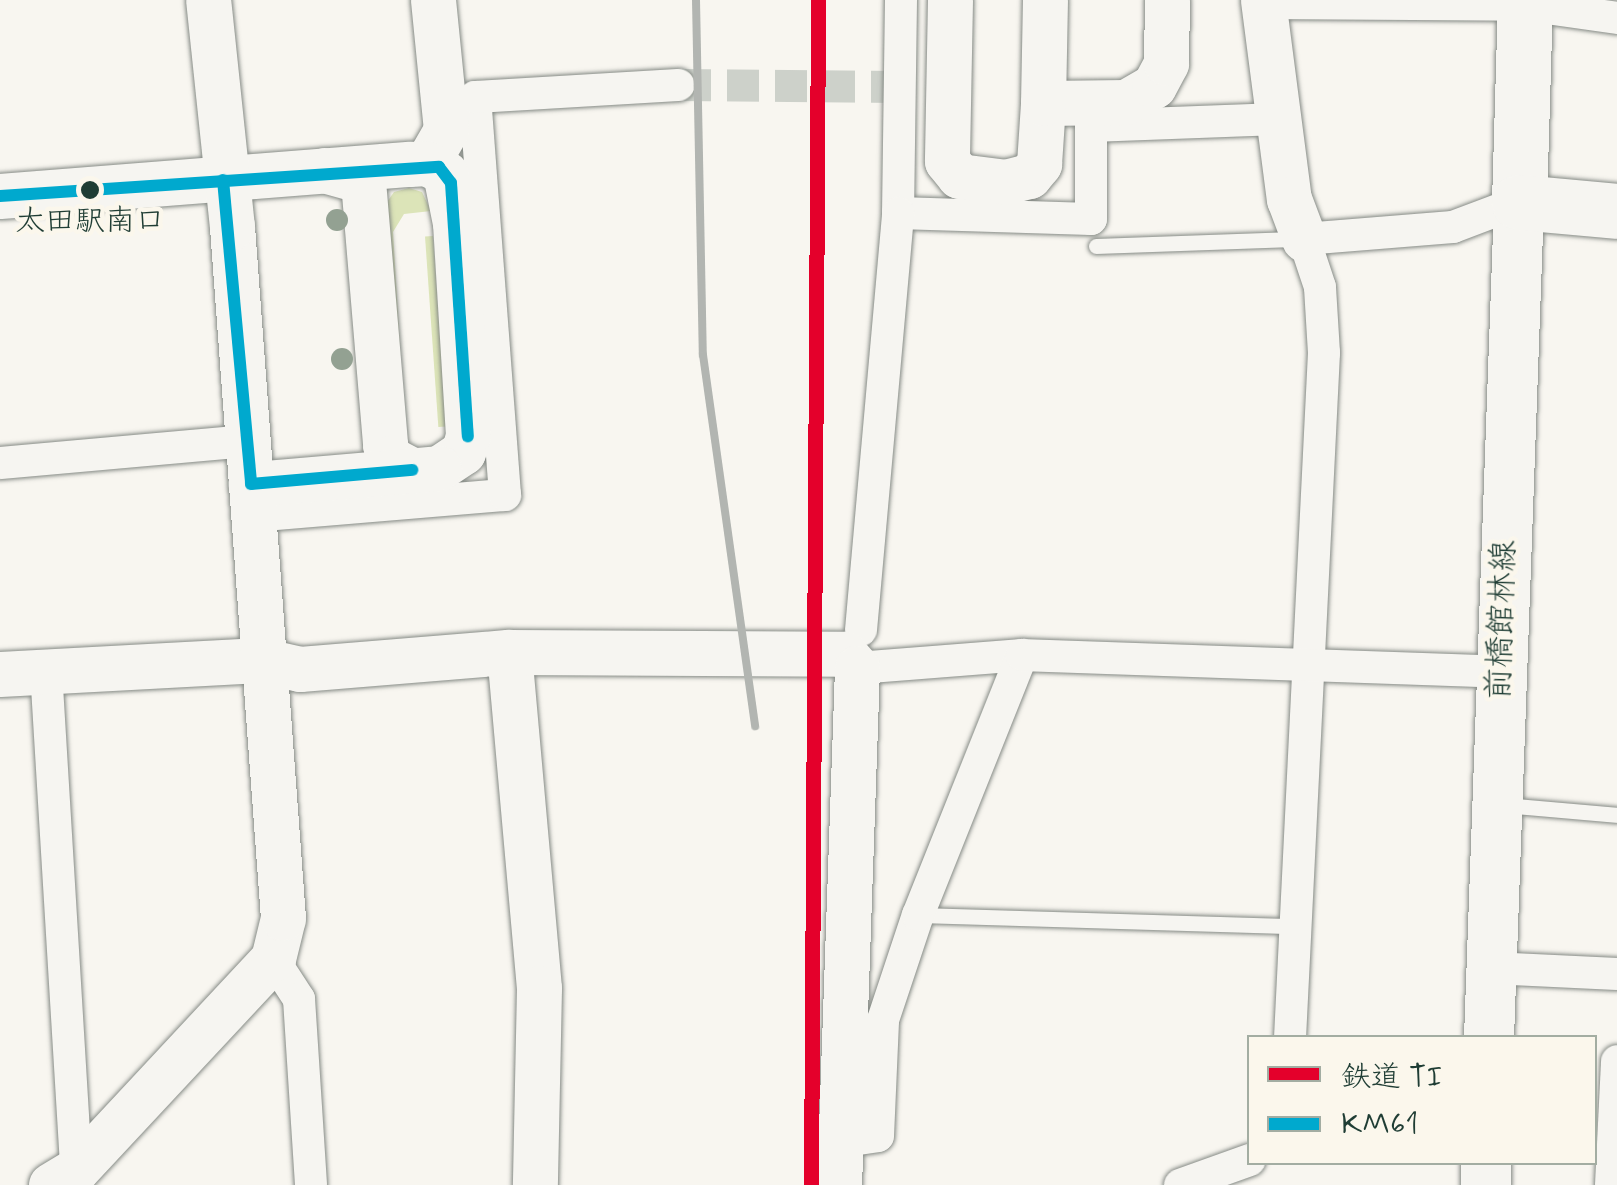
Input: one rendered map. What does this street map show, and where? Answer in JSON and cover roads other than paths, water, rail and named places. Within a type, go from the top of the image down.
[{"type":"highway","points":[[1525,2],[1519,202],[1617,211]]},
{"type":"main road","name":"前橋館林線","points":[[1489,1035],[1494,804],[1519,202]]},
{"type":"street","points":[[68,1180],[273,959],[283,918],[260,660],[232,228],[223,180],[208,0]]},
{"type":"street","points":[[250,480],[412,470],[447,465],[463,452],[468,436],[434,160],[433,0]]},
{"type":"street","points":[[838,1163],[859,649],[898,213],[901,0]]},
{"type":"street","points":[[950,0],[946,152],[952,171],[1005,182],[1029,176],[1042,152],[1045,0]]},
{"type":"street","points":[[1042,103],[1140,98],[1166,63],[1167,0]]},
{"type":"street","points":[[1290,1035],[1324,353],[1320,287],[1289,198],[1264,2],[1525,2],[1617,18]]},
{"type":"street","points":[[0,462],[505,495],[475,97],[679,85]]},
{"type":"street","points":[[898,213],[1091,219],[1091,126],[1279,119]]},
{"type":"street","points":[[0,196],[434,160]]},
{"type":"street","points":[[368,200],[434,160]]},
{"type":"street","points":[[324,170],[356,176],[368,200],[385,445],[390,458],[412,470]]},
{"type":"street","points":[[1304,239],[1453,226],[1519,202]]},
{"type":"street","points":[[0,674],[260,660],[300,668],[509,652],[845,654],[859,649],[1500,672]]},
{"type":"street","points":[[509,652],[540,988],[535,1185]]},
{"type":"street","points":[[838,1163],[878,1136],[883,1020],[918,914],[1022,655]]},
{"type":"street","points":[[46,670],[68,1180]]},
{"type":"street","points":[[273,959],[299,999],[311,1185]]},
{"type":"street","points":[[1490,968],[1617,974]]},
{"type":"street","points":[[1611,1185],[1617,1061]]},
{"type":"street","points":[[1180,1185],[1247,1161]]},
{"type":"lane","points":[[1096,246],[1304,239]]},
{"type":"lane","points":[[1494,804],[1617,815]]},
{"type":"lane","points":[[918,914],[1296,926]]},
{"type":"tunnel","points":[[679,85],[900,87]]},
{"type":"railway","points":[[696,0],[703,355],[755,726]]},
{"type":"rail line","name":"TI","points":[[811,1185],[818,0]]},
{"type":"place","name":"太田駅南口","points":[[90,190]]}]
